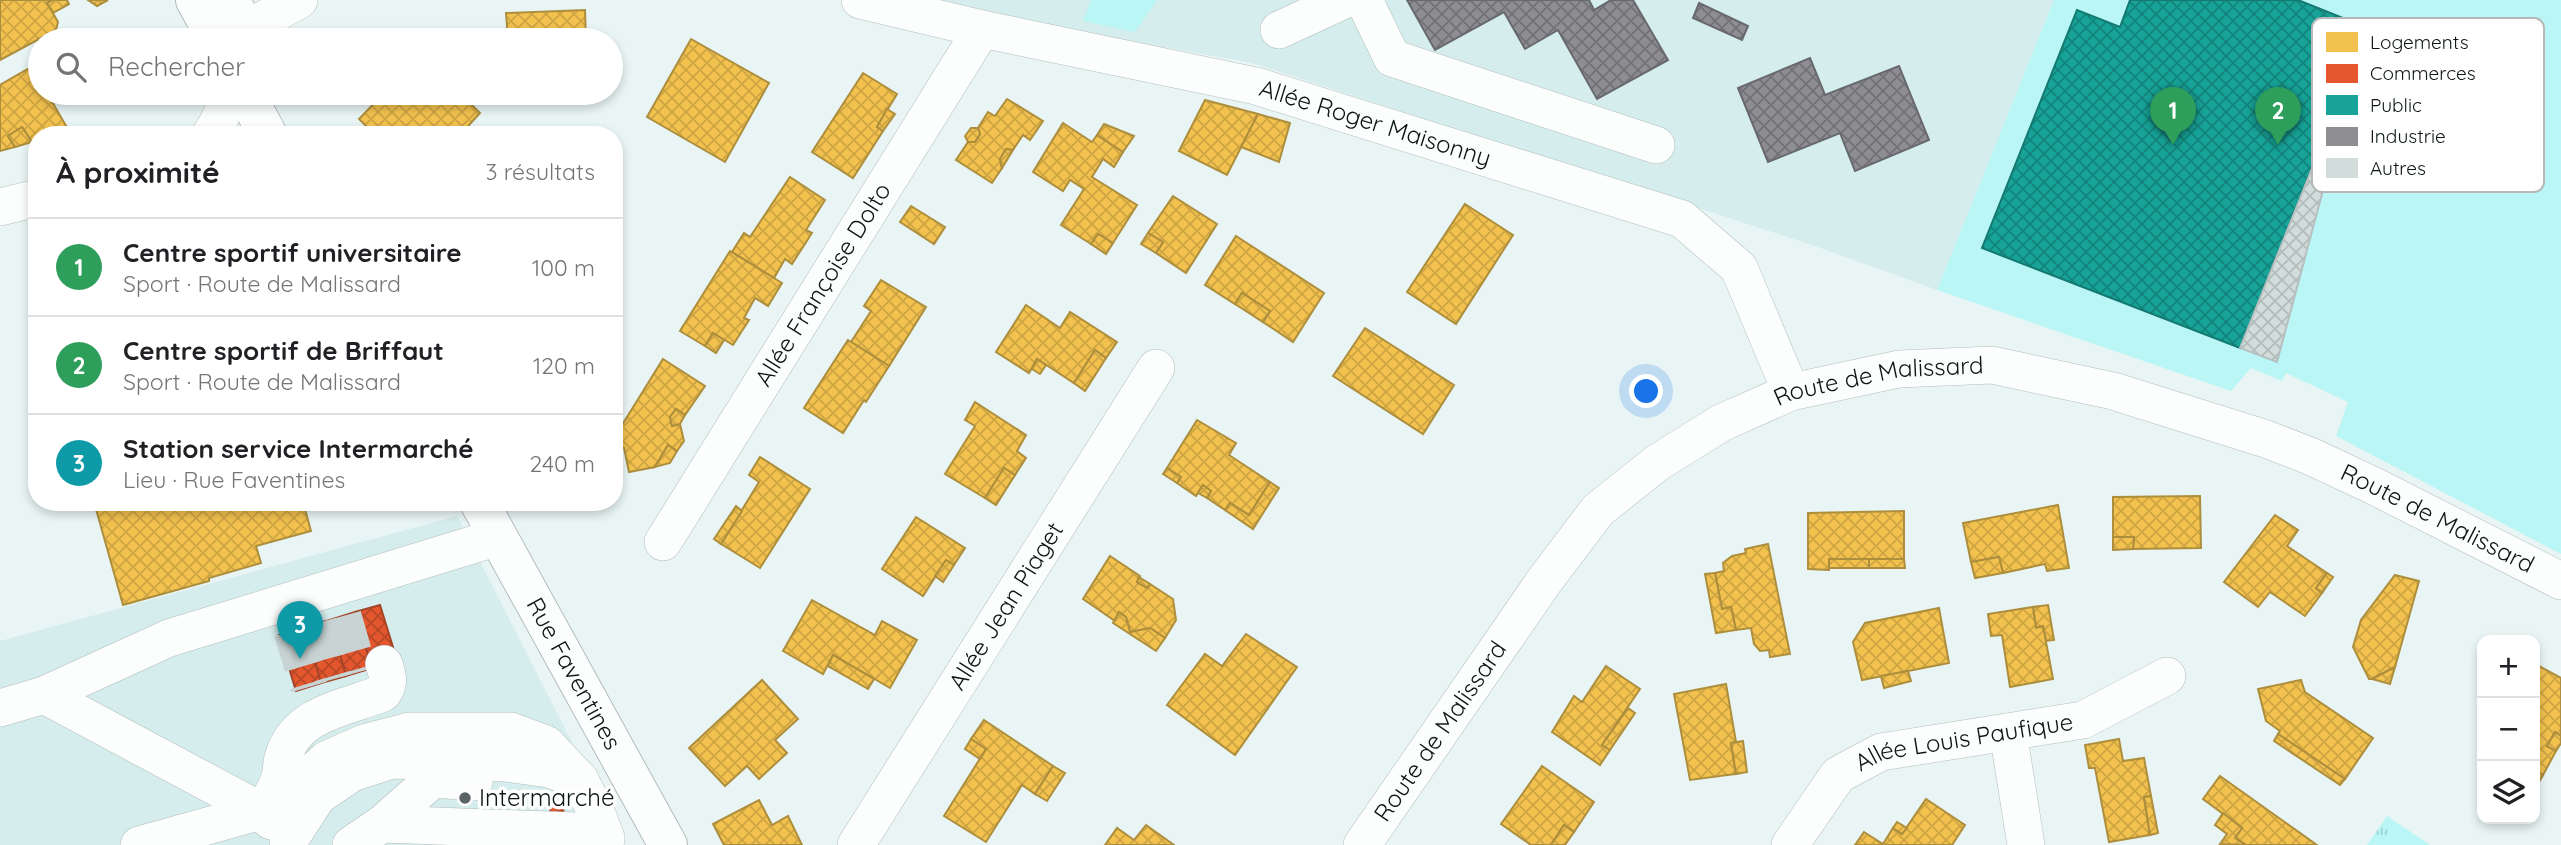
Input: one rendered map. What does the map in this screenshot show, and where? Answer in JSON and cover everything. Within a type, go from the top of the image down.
[{"type":"main road","points":[[195,0],[236,28]]},
{"type":"main road","points":[[252,105],[263,126]]},
{"type":"main road","points":[[280,105],[289,126]]},
{"type":"main road","name":"Rue Faventines","points":[[484,511],[668,845]]},
{"type":"street","points":[[236,28],[299,0]]},
{"type":"street","name":"Allée Roger Maisonny","points":[[860,0],[982,29],[1256,86],[1682,219],[1739,268],[1791,392]]},
{"type":"street","points":[[1279,30],[1344,0]]},
{"type":"street","points":[[1364,0],[1392,58],[1656,145]]},
{"type":"street","name":"Allée Françoise Dolto","points":[[663,542],[982,29]]},
{"type":"street","points":[[217,126],[226,105]]},
{"type":"street","points":[[0,207],[28,200]]},
{"type":"street","name":"Route de Malissard","points":[[1362,845],[1545,580],[1598,510],[1657,463],[1710,430],[1791,392],[1899,369],[1992,365],[2113,391],[2266,439],[2310,456],[2561,582]]},
{"type":"street","name":"Allée Jean Piaget","points":[[856,845],[1156,368]]},
{"type":"street","points":[[0,708],[44,695],[169,638],[326,606],[498,537]]},
{"type":"street","name":"Allée Louis Paufique","points":[[1790,845],[1839,775],[1881,752],[2082,720],[2167,676]]},
{"type":"street","points":[[279,830],[272,797],[289,744],[302,727],[345,689]]},
{"type":"street","points":[[44,695],[279,830]]},
{"type":"street","points":[[2008,732],[2026,845]]},
{"type":"street","points":[[139,845],[279,830],[318,796],[352,774],[392,760],[505,763],[549,769],[582,785],[596,812],[603,839],[393,835],[351,845]]},
{"type":"street","points":[[393,835],[433,779],[582,785]]},
{"type":"shaded area","points":[[925,0],[2054,0],[1937,290],[1815,246],[1252,63],[975,13]]},
{"type":"shaded area","points":[[457,516],[624,845],[0,845],[0,641]]},
{"type":"green space","points":[[1091,0],[1157,0],[1135,32],[1083,21]]},
{"type":"green space","points":[[2054,0],[2561,0],[2561,554],[2336,436],[2348,402],[2286,373],[2282,381],[2251,368],[2231,391],[1937,290]]},
{"type":"green space","points":[[2387,816],[2430,845],[2367,845]]},
{"type":"building: Logements","points":[[0,0],[53,0],[47,3],[58,22],[56,28],[28,28],[28,45],[0,60]]},
{"type":"building: Logements","points":[[67,0],[69,4],[53,13],[47,3]]},
{"type":"building: Logements","points":[[88,0],[108,0],[97,6]]},
{"type":"building: Logements","points":[[585,10],[586,28],[507,28],[506,13]]},
{"type":"building: Logements","points":[[691,39],[769,83],[725,162],[647,117]]},
{"type":"building: Logements","points":[[28,69],[28,105],[54,105],[66,126],[28,126],[28,136],[22,127],[8,136],[15,147],[0,151],[0,85]]},
{"type":"building: Logements","points":[[863,73],[897,94],[877,127],[883,131],[853,178],[812,152]]},
{"type":"building: Logements","points":[[1007,99],[1043,121],[1030,140],[1023,135],[1013,150],[1006,149],[1000,159],[1002,168],[992,183],[956,160],[968,142],[975,142],[980,134],[978,128],[988,112],[995,116]]},
{"type":"building: Logements","points":[[1205,100],[1258,114],[1227,175],[1179,151]]},
{"type":"building: Logements","points":[[372,105],[472,105],[480,113],[468,126],[366,126],[359,119]]},
{"type":"building: Logements","points":[[887,109],[895,114],[883,131],[877,127]]},
{"type":"building: Logements","points":[[1258,114],[1290,123],[1279,162],[1241,147]]},
{"type":"building: Logements","points":[[1063,123],[1092,142],[1097,135],[1123,152],[1114,167],[1103,159],[1092,177],[1137,205],[1113,243],[1098,234],[1091,244],[1061,225],[1084,189],[1070,180],[1063,191],[1033,172]]},
{"type":"building: Logements","points":[[1104,124],[1134,136],[1123,152],[1097,135]]},
{"type":"building: Logements","points":[[22,127],[28,136],[28,143],[15,147],[8,136]]},
{"type":"building: Logements","points":[[971,128],[978,128],[980,134],[975,142],[968,142],[965,136]]},
{"type":"building: Logements","points":[[1006,149],[1013,150],[1002,168],[1000,159]]},
{"type":"building: Logements","points":[[790,177],[825,200],[806,230],[812,233],[792,264],[785,259],[774,278],[732,252],[744,233],[750,237]]},
{"type":"building: Logements","points":[[1173,196],[1217,224],[1186,273],[1156,253],[1163,242],[1148,233]]},
{"type":"building: Logements","points":[[1465,204],[1513,235],[1456,324],[1407,292]]},
{"type":"building: Logements","points":[[911,206],[945,227],[934,244],[900,222]]},
{"type":"building: Logements","points":[[1148,233],[1163,242],[1156,253],[1141,244]]},
{"type":"building: Logements","points":[[1098,234],[1113,243],[1106,254],[1091,244]]},
{"type":"building: Logements","points":[[1236,236],[1324,293],[1293,342],[1263,322],[1270,311],[1242,293],[1235,304],[1205,285]]},
{"type":"building: Logements","points":[[730,251],[782,283],[768,306],[755,298],[744,318],[749,320],[733,345],[713,333],[705,346],[680,331]]},
{"type":"building: Logements","points":[[881,280],[926,307],[889,366],[851,342],[871,311],[864,306]]},
{"type":"building: Logements","points":[[1242,293],[1270,311],[1263,322],[1235,304]]},
{"type":"building: Logements","points":[[1026,305],[1060,328],[1070,312],[1117,342],[1106,358],[1095,350],[1074,383],[1037,359],[1029,373],[996,352]]},
{"type":"building: Logements","points":[[1365,328],[1454,385],[1423,434],[1333,376]]},
{"type":"building: Logements","points":[[713,333],[724,340],[716,353],[705,346]]},
{"type":"building: Logements","points":[[848,340],[889,366],[843,433],[804,408]]},
{"type":"building: Logements","points":[[1095,350],[1106,358],[1085,391],[1074,383]]},
{"type":"building: Logements","points":[[663,359],[705,386],[685,415],[676,409],[670,417],[672,426],[680,424],[684,441],[677,451],[668,445],[655,467],[629,472],[623,447],[623,423]]},
{"type":"building: Logements","points":[[1037,359],[1046,365],[1040,374],[1032,369]]},
{"type":"building: Logements","points":[[975,402],[1026,435],[1017,451],[1026,458],[1015,475],[1004,468],[985,498],[945,474],[975,426],[965,420]]},
{"type":"building: Logements","points":[[676,409],[685,415],[680,424],[672,426],[670,417]]},
{"type":"building: Logements","points":[[1197,420],[1236,443],[1229,455],[1270,482],[1249,515],[1230,503],[1225,510],[1207,498],[1211,491],[1203,485],[1196,496],[1177,483],[1181,477],[1167,468]]},
{"type":"building: Logements","points":[[668,445],[677,451],[670,463],[655,467]]},
{"type":"building: Logements","points":[[760,457],[810,489],[760,568],[721,544],[759,482],[749,475]]},
{"type":"building: Logements","points":[[1004,468],[1015,475],[996,505],[985,498]]},
{"type":"building: Logements","points":[[1167,468],[1181,477],[1177,483],[1163,474]]},
{"type":"building: Logements","points":[[1270,482],[1279,488],[1253,529],[1225,510],[1230,503],[1249,515]]},
{"type":"building: Logements","points":[[1203,485],[1211,491],[1207,498],[1198,493]]},
{"type":"building: Logements","points":[[2200,496],[2201,548],[2133,549],[2134,537],[2113,537],[2113,497]]},
{"type":"building: Logements","points":[[2058,505],[2069,568],[2047,571],[2045,564],[2003,573],[1999,557],[1971,562],[1963,523]]},
{"type":"building: Logements","points":[[736,506],[742,511],[721,544],[714,539]]},
{"type":"building: Logements","points":[[97,511],[305,511],[311,531],[256,546],[261,563],[123,605]]},
{"type":"building: Logements","points":[[1904,511],[1904,559],[1829,559],[1829,570],[1808,569],[1808,513]]},
{"type":"building: Logements","points":[[2275,515],[2298,530],[2287,546],[2327,573],[2316,588],[2322,593],[2305,616],[2270,592],[2258,607],[2224,582]]},
{"type":"building: Logements","points":[[916,517],[965,548],[954,565],[946,560],[923,596],[882,569]]},
{"type":"building: Logements","points":[[2113,537],[2134,537],[2133,549],[2113,550]]},
{"type":"building: Logements","points":[[1768,544],[1790,654],[1770,657],[1769,650],[1760,651],[1754,644],[1751,628],[1736,630],[1731,607],[1722,609],[1715,573],[1724,571],[1723,563],[1732,556],[1746,553],[1745,549]]},
{"type":"building: Logements","points":[[1110,556],[1140,576],[1137,582],[1147,588],[1150,584],[1173,599],[1176,620],[1165,638],[1150,628],[1130,632],[1126,617],[1119,612],[1115,621],[1083,599]]},
{"type":"building: Logements","points":[[1999,557],[2003,573],[1975,578],[1971,562]]},
{"type":"building: Logements","points":[[1829,559],[1869,559],[1869,568],[1829,568]]},
{"type":"building: Logements","points":[[1869,559],[1904,559],[1905,568],[1869,568]]},
{"type":"building: Logements","points":[[946,560],[954,565],[943,582],[935,576]]},
{"type":"building: Logements","points":[[1715,573],[1722,609],[1731,607],[1736,630],[1716,633],[1705,574]]},
{"type":"building: Logements","points":[[2327,573],[2333,577],[2322,593],[2316,588]]},
{"type":"building: Logements","points":[[2395,575],[2419,581],[2395,667],[2369,679],[2353,647],[2361,620]]},
{"type":"building: Logements","points":[[1139,577],[1150,584],[1147,588],[1137,582]]},
{"type":"building: Logements","points":[[812,600],[875,635],[882,621],[917,640],[890,688],[833,655],[823,674],[783,651]]},
{"type":"building: Logements","points":[[2048,605],[2054,640],[2046,641],[2043,626],[2036,628],[2033,607]]},
{"type":"building: Logements","points":[[2033,607],[2036,628],[2043,626],[2053,679],[2010,687],[2002,635],[1991,636],[1988,614]]},
{"type":"building: Logements","points":[[1939,608],[1949,663],[1862,680],[1853,642],[1865,623]]},
{"type":"building: Logements","points":[[1119,612],[1126,617],[1130,632],[1150,628],[1165,638],[1156,651],[1113,623]]},
{"type":"building: Logements","points":[[1246,634],[1297,667],[1235,755],[1167,705],[1205,654],[1222,666]]},
{"type":"building: Logements","points":[[833,655],[874,679],[868,689],[828,666]]},
{"type":"building: Logements","points":[[1606,666],[1640,689],[1602,745],[1610,750],[1600,765],[1552,732],[1574,696],[1582,702]]},
{"type":"building: Logements","points":[[2395,667],[2390,684],[2372,679]]},
{"type":"building: Logements","points":[[2540,667],[2561,678],[2561,736],[2555,732],[2547,746],[2556,751],[2543,775],[2540,773]]},
{"type":"building: Logements","points":[[1908,671],[1911,681],[1884,688],[1881,676]]},
{"type":"building: Logements","points":[[762,680],[798,719],[775,740],[787,753],[759,779],[747,766],[725,786],[689,748]]},
{"type":"building: Logements","points":[[2301,680],[2305,692],[2373,738],[2345,779],[2278,734],[2280,731],[2266,721],[2258,689]]},
{"type":"building: Logements","points":[[1726,684],[1736,742],[1731,743],[1736,774],[1690,780],[1674,694]]},
{"type":"building: Logements","points":[[1628,708],[1635,713],[1610,750],[1602,745]]},
{"type":"building: Logements","points":[[984,720],[1053,766],[1035,794],[1022,785],[986,842],[944,816],[986,749],[971,739]]},
{"type":"building: Logements","points":[[2555,732],[2561,736],[2561,743],[2556,751],[2547,746]]},
{"type":"building: Logements","points":[[2278,734],[2345,779],[2340,785],[2274,741]]},
{"type":"building: Logements","points":[[971,739],[986,749],[980,759],[965,749]]},
{"type":"building: Logements","points":[[2119,739],[2123,761],[2144,758],[2151,796],[2144,797],[2150,835],[2109,842],[2095,768],[2089,768],[2085,745]]},
{"type":"building: Logements","points":[[1743,741],[1747,772],[1736,774],[1731,743]]},
{"type":"building: Logements","points":[[1053,766],[1065,773],[1047,801],[1035,794]]},
{"type":"building: Logements","points":[[1542,766],[1594,802],[1574,832],[1564,825],[1551,845],[1531,845],[1501,824]]},
{"type":"building: Logements","points":[[2220,776],[2317,845],[2246,845],[2235,838],[2242,828],[2203,799]]},
{"type":"building: Logements","points":[[2151,796],[2158,833],[2150,835],[2144,797]]},
{"type":"building: Logements","points":[[1926,799],[1965,825],[1952,845],[1855,845],[1864,832],[1883,844],[1893,828],[1902,834]]},
{"type":"building: Logements","points":[[759,800],[772,825],[788,816],[802,845],[724,845],[713,824]]},
{"type":"building: Logements","points":[[2223,813],[2242,828],[2235,838],[2246,845],[2220,844],[2227,834],[2215,825]]},
{"type":"building: Logements","points":[[1897,822],[1907,828],[1902,834],[1893,828]]},
{"type":"building: Logements","points":[[1146,825],[1174,845],[1105,845],[1117,828],[1134,840]]},
{"type":"building: Logements","points":[[1564,825],[1574,832],[1565,845],[1551,845]]},
{"type":"building: Commerces","points":[[380,605],[397,660],[372,668],[355,612]]},
{"type":"building: Commerces","points":[[355,612],[372,668],[346,676],[330,620]]},
{"type":"building: Commerces","points":[[330,620],[346,676],[321,683],[305,627]]},
{"type":"building: Commerces","points":[[305,627],[321,683],[296,691],[279,635]]},
{"type":"building: Commerces","points":[[551,802],[564,803],[563,816],[550,815]]},
{"type":"building: Public","points":[[2130,0],[2298,0],[2343,18],[2312,18],[2312,168],[2240,348],[1982,248],[2077,10],[2120,27]]},
{"type":"building: Industrie","points":[[1407,0],[1589,0],[1594,10],[1611,0],[1633,0],[1668,60],[1597,99],[1558,30],[1525,49],[1504,12],[1435,50]]},
{"type":"building: Industrie","points":[[1699,3],[1748,26],[1742,40],[1693,18]]},
{"type":"building: Industrie","points":[[1810,58],[1825,95],[1899,66],[1929,140],[1855,171],[1840,133],[1768,162],[1738,88]]},
{"type":"building: Autres","points":[[2312,168],[2312,192],[2323,192],[2277,362],[2240,348]]},
{"type":"tunnel","points":[[343,616],[359,672]]},
{"type":"tunnel","points":[[318,623],[334,679]]},
{"type":"tunnel","points":[[292,631],[309,687]]},
{"type":"place","name":"Centre sportif universitaire","points":[[2173,145]]},
{"type":"place","name":"Centre sportif de Briffaut","points":[[2278,145]]},
{"type":"place","name":"Station service Intermarché","points":[[300,659]]},
{"type":"place","name":"Intermarché","points":[[465,798]]}]
